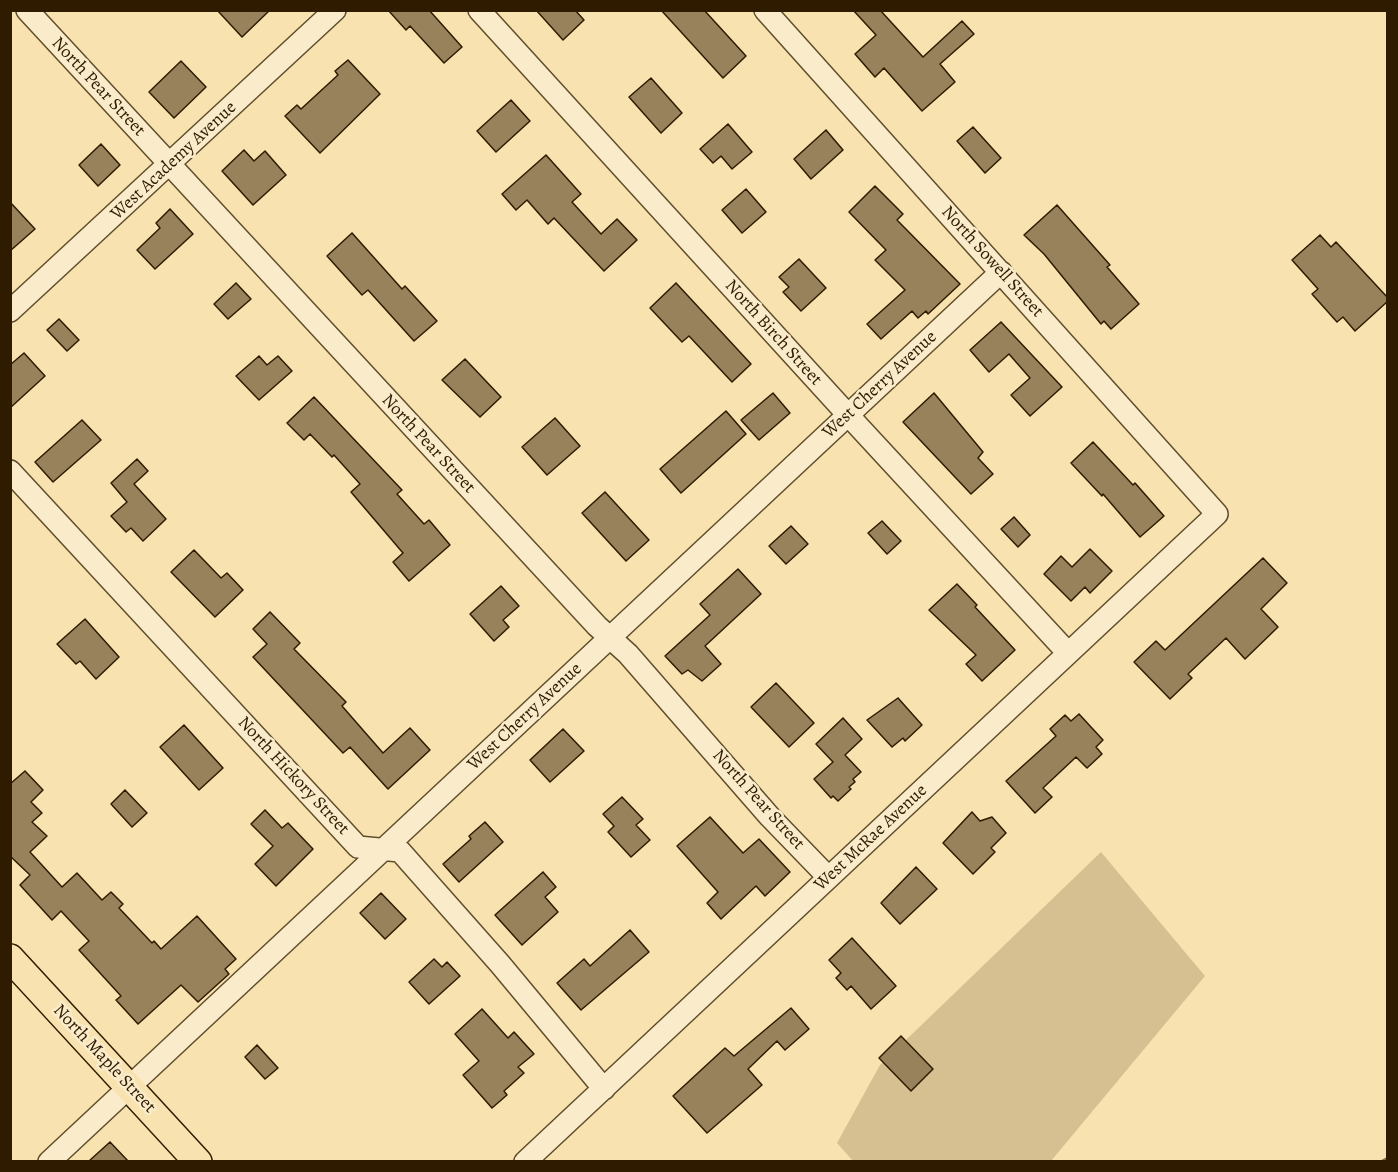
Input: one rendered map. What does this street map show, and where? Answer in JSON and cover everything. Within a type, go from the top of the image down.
[{"type":"main road","name":"North Maple Street","points":[[10,958],[198,1161]]},
{"type":"street","name":"North Pear Street","points":[[27,10],[692,725],[770,817],[828,877]]},
{"type":"street","name":"West Academy Avenue","points":[[10,311],[335,10]]},
{"type":"street","name":"North Birch Street","points":[[479,10],[1068,653]]},
{"type":"street","name":"North Sowell Street","points":[[765,10],[1217,514]]},
{"type":"street","name":"West Cherry Avenue","points":[[49,1161],[1001,272]]},
{"type":"street","name":"North Hickory Street","points":[[10,471],[358,847],[400,851],[500,964],[604,1089]]},
{"type":"street","name":"West McRae Avenue","points":[[525,1161],[1217,514]]},
{"type":"shaded area","points":[[1101,852],[1205,976],[1051,1161],[853,1161],[837,1143],[880,1065]]},
{"type":"building","points":[[217,10],[270,10],[242,37]]},
{"type":"building","points":[[388,10],[429,10],[462,47],[444,63],[410,26],[406,30]]},
{"type":"building","points":[[536,10],[575,10],[584,20],[563,40]]},
{"type":"building","points":[[661,10],[704,10],[746,56],[723,78]]},
{"type":"building","points":[[853,10],[880,10],[923,57],[962,21],[974,34],[940,64],[955,82],[922,111],[884,68],[875,77],[855,54],[876,35]]},
{"type":"building","points":[[348,60],[380,94],[320,153],[285,116],[297,105],[301,109],[338,75],[335,71]]},
{"type":"building","points":[[181,61],[206,87],[174,118],[149,92]]},
{"type":"building","points":[[651,78],[682,113],[661,133],[629,97]]},
{"type":"building","points":[[511,100],[530,121],[496,152],[477,131]]},
{"type":"building","points":[[728,124],[752,152],[732,169],[721,156],[713,163],[700,149]]},
{"type":"building","points":[[973,127],[1001,158],[985,173],[957,141]]},
{"type":"building","points":[[826,130],[843,150],[811,179],[794,159]]},
{"type":"building","points":[[101,144],[120,165],[98,186],[79,165]]},
{"type":"building","points":[[244,150],[254,161],[265,151],[286,175],[253,205],[222,171]]},
{"type":"building","points":[[546,155],[581,194],[572,202],[601,234],[617,219],[637,240],[604,271],[554,218],[548,224],[527,200],[516,210],[502,194]]},
{"type":"building","points":[[875,186],[903,214],[897,220],[960,284],[928,314],[926,311],[918,318],[912,311],[881,339],[867,324],[905,290],[875,260],[886,250],[849,212]]},
{"type":"building","points":[[746,189],[766,212],[742,233],[722,210]]},
{"type":"building","points":[[10,202],[35,229],[10,251]]},
{"type":"building","points":[[1057,205],[1110,265],[1107,267],[1139,304],[1111,329],[1104,321],[1101,324],[1044,254],[1024,235]]},
{"type":"building","points":[[170,209],[193,234],[155,269],[137,250],[160,228],[156,223]]},
{"type":"building","points":[[352,233],[402,289],[405,286],[437,321],[414,341],[368,290],[362,295],[327,256]]},
{"type":"building","points":[[1320,235],[1331,247],[1336,242],[1388,298],[1388,301],[1355,331],[1343,317],[1337,322],[1312,294],[1318,289],[1292,260]]},
{"type":"building","points":[[799,259],[826,288],[801,311],[783,292],[789,287],[779,277]]},
{"type":"building","points":[[236,283],[251,299],[228,319],[214,304]]},
{"type":"building","points":[[676,283],[751,364],[732,382],[689,336],[682,342],[650,308]]},
{"type":"building","points":[[59,319],[79,340],[67,351],[47,330]]},
{"type":"building","points":[[1001,322],[1062,387],[1030,416],[1011,395],[1030,378],[1009,354],[989,372],[970,350]]},
{"type":"building","points":[[24,353],[45,376],[10,408],[10,365]]},
{"type":"building","points":[[259,356],[267,365],[278,356],[292,371],[259,400],[236,376]]},
{"type":"building","points":[[465,359],[501,397],[480,417],[442,380]]},
{"type":"building","points":[[773,393],[790,413],[759,440],[741,420]]},
{"type":"building","points":[[934,393],[983,452],[978,458],[993,474],[971,494],[903,422]]},
{"type":"building","points":[[314,397],[402,490],[397,494],[424,524],[429,520],[450,545],[409,581],[393,562],[403,553],[351,492],[360,484],[334,455],[332,457],[310,434],[304,440],[287,423]]},
{"type":"building","points":[[726,411],[746,434],[681,493],[660,469]]},
{"type":"building","points":[[555,418],[580,446],[547,475],[522,447]]},
{"type":"building","points":[[82,420],[101,440],[53,482],[35,462]]},
{"type":"building","points":[[1093,442],[1133,485],[1135,483],[1164,516],[1140,537],[1103,494],[1102,496],[1071,463]]},
{"type":"building","points":[[137,459],[148,471],[134,484],[166,519],[143,541],[131,528],[126,532],[111,516],[127,502],[111,483]]},
{"type":"building","points":[[605,492],[649,540],[626,561],[582,513]]},
{"type":"building","points":[[1014,517],[1030,535],[1018,547],[1001,529]]},
{"type":"building","points":[[882,521],[901,541],[887,554],[868,533]]},
{"type":"building","points":[[791,526],[808,544],[786,564],[769,546]]},
{"type":"building","points":[[1090,549],[1112,571],[1090,593],[1085,587],[1071,601],[1044,574],[1061,556],[1072,567]]},
{"type":"building","points":[[194,550],[221,578],[227,573],[243,590],[215,617],[171,572]]},
{"type":"building","points":[[1263,558],[1287,583],[1261,609],[1278,627],[1245,659],[1226,638],[1188,674],[1192,678],[1170,699],[1134,662],[1156,641],[1165,650]]},
{"type":"building","points":[[738,569],[761,594],[705,646],[721,664],[702,681],[688,670],[682,674],[665,656],[710,615],[700,604]]},
{"type":"building","points":[[957,584],[1015,650],[982,681],[966,664],[976,655],[929,610]]},
{"type":"building","points":[[501,586],[519,606],[503,620],[509,627],[494,641],[470,614]]},
{"type":"building","points":[[270,612],[300,643],[294,649],[346,702],[342,706],[383,753],[410,728],[430,750],[388,789],[350,747],[343,753],[253,657],[267,644],[253,629]]},
{"type":"building","points":[[85,619],[119,657],[96,679],[80,661],[76,664],[57,644]]},
{"type":"building","points":[[776,683],[814,723],[789,747],[751,707]]},
{"type":"building","points":[[898,698],[922,725],[905,741],[903,738],[892,747],[867,720]]},
{"type":"building","points":[[1079,714],[1103,740],[1096,747],[1102,754],[1087,768],[1076,757],[1043,788],[1052,797],[1035,813],[1006,781],[1056,736],[1050,729],[1065,715],[1071,721]]},
{"type":"building","points":[[843,718],[862,739],[845,755],[861,772],[853,779],[855,782],[849,787],[851,789],[838,801],[833,796],[831,798],[814,779],[833,762],[816,744]]},
{"type":"building","points":[[184,725],[223,768],[199,790],[160,747]]},
{"type":"building","points":[[563,729],[584,751],[550,782],[530,760]]},
{"type":"building","points":[[25,771],[43,790],[31,802],[42,813],[32,822],[47,836],[30,852],[62,887],[77,873],[102,900],[111,892],[123,904],[119,908],[152,943],[154,941],[161,949],[197,916],[236,959],[225,969],[229,974],[198,1002],[181,985],[138,1024],[116,1000],[121,996],[79,950],[89,941],[61,911],[52,920],[20,885],[30,875],[10,856],[10,784]]},
{"type":"building","points":[[125,790],[147,813],[132,827],[111,804]]},
{"type":"building","points":[[622,797],[643,819],[636,825],[650,840],[631,857],[608,832],[614,826],[603,814]]},
{"type":"building","points":[[265,810],[282,828],[288,823],[313,849],[276,886],[255,864],[273,846],[251,824]]},
{"type":"building","points":[[972,812],[980,821],[992,817],[1006,833],[991,848],[995,852],[973,874],[943,843]]},
{"type":"building","points":[[710,817],[743,853],[759,839],[790,872],[765,896],[756,886],[721,919],[707,903],[718,892],[677,846]]},
{"type":"building","points":[[485,822],[503,842],[459,882],[443,864],[471,839],[469,836]]},
{"type":"building","points":[[916,867],[937,889],[900,924],[881,903]]},
{"type":"building","points":[[543,872],[556,887],[545,897],[558,912],[522,945],[495,915]]},
{"type":"building","points":[[381,893],[406,919],[385,939],[360,913]]},
{"type":"building","points":[[630,930],[649,952],[581,1010],[557,983],[584,959],[590,966]]},
{"type":"building","points":[[852,938],[896,986],[871,1009],[851,986],[847,990],[836,978],[841,973],[829,960]]},
{"type":"building","points":[[434,959],[442,967],[447,962],[460,976],[429,1004],[409,982]]},
{"type":"building","points":[[791,1008],[809,1029],[785,1050],[777,1041],[748,1069],[762,1085],[707,1133],[673,1096],[725,1048],[734,1056]]},
{"type":"building","points":[[482,1009],[508,1038],[514,1032],[534,1054],[518,1067],[524,1073],[504,1091],[507,1095],[492,1108],[463,1075],[479,1061],[455,1034]]},
{"type":"building","points":[[901,1036],[933,1069],[911,1091],[879,1058]]},
{"type":"building","points":[[257,1045],[278,1068],[265,1079],[245,1057]]},
{"type":"building","points":[[110,1142],[128,1161],[89,1161]]},
{"type":"waterway","points":[[1384,1162],[1388,1160]]}]
